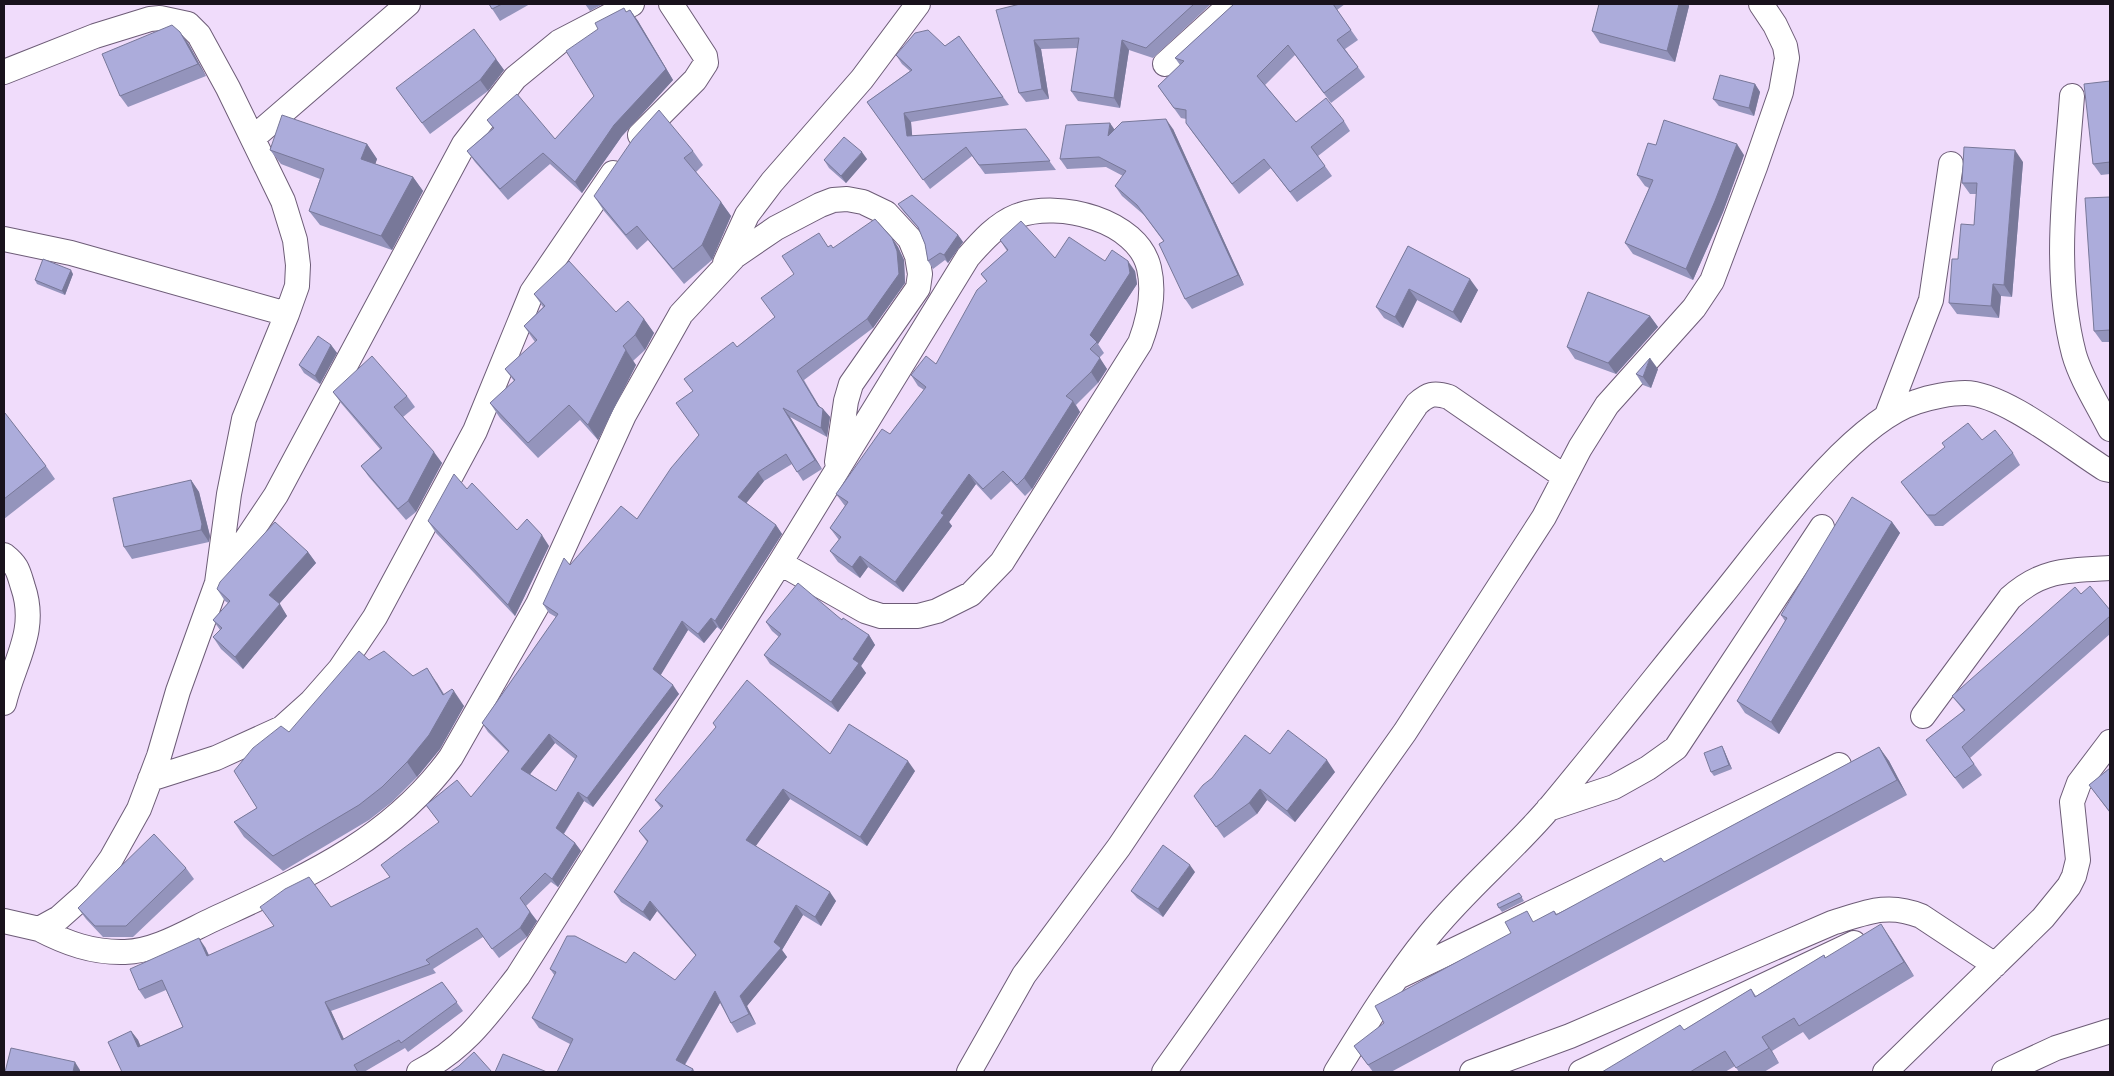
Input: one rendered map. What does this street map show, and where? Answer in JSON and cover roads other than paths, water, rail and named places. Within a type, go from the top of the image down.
[{"type":"street","points":[[253,138],[408,4]]},
{"type":"street","points":[[216,583],[276,495],[464,144],[514,78],[560,42],[632,4]]},
{"type":"street","points":[[150,780],[216,758],[282,728],[311,702],[350,654],[374,617],[475,431],[532,292],[632,145],[704,67],[705,56],[671,4]]},
{"type":"street","points":[[722,271],[747,215],[772,182],[862,79],[918,4]]},
{"type":"street","points":[[1165,64],[1231,4]]},
{"type":"street","points":[[1164,1072],[1404,732],[1544,517],[1606,405],[1694,308],[1712,281],[1756,167],[1781,92],[1787,58],[1785,46],[1775,25],[1760,4]]},
{"type":"street","points":[[4,72],[123,27],[183,12],[188,24],[199,35],[253,138],[283,201],[295,240],[298,265],[297,286],[244,419],[229,494],[216,583],[139,810],[111,859],[86,894],[59,918],[39,929]]},
{"type":"street","points":[[2072,96],[2061,250],[2066,316],[2074,356],[2110,429]]},
{"type":"street","points":[[1887,415],[1931,300],[1951,164]]},
{"type":"street","points":[[4,921],[39,929],[78,947],[126,952],[156,946],[309,874],[354,849],[397,817],[434,780],[451,757],[538,604],[624,415],[681,314],[735,256],[776,228],[833,200],[847,199],[876,207],[898,224],[910,239],[917,256],[920,274],[918,288],[851,384],[846,401],[836,471]]},
{"type":"street","points":[[419,1072],[457,1049],[484,1020],[518,976],[780,563],[968,257],[999,226],[1018,216],[1050,210],[1078,212],[1116,227],[1144,255],[1151,280],[1150,314],[1140,342],[1002,562],[970,594],[937,611],[918,616],[881,616],[865,610],[780,563]]},
{"type":"street","points":[[4,239],[71,253],[287,314]]},
{"type":"street","points":[[1336,1072],[1396,978],[1431,932],[1548,809],[1798,502],[1856,441],[1887,415],[1918,401],[1966,392],[1983,396],[1997,401],[2029,419],[2097,464],[2110,470]]},
{"type":"street","points":[[969,1072],[1024,975],[1119,847],[1417,404],[1426,396],[1436,393],[1449,397],[1565,477]]},
{"type":"street","points":[[1548,809],[1614,787],[1648,768],[1676,748],[1822,527]]},
{"type":"street","points":[[4,555],[16,564],[28,601],[30,624],[4,703]]},
{"type":"street","points":[[1923,716],[2010,598],[2022,587],[2033,580],[2055,572],[2110,568]]},
{"type":"street","points":[[1885,1072],[2043,918],[2074,876],[2078,860],[2072,802],[2079,783],[2110,742]]},
{"type":"street","points":[[1396,978],[1839,766]]},
{"type":"street","points":[[1472,1072],[1570,1036],[1832,923],[1875,910],[1891,908],[1907,910],[1921,916],[1995,965]]},
{"type":"street","points":[[1581,1072],[1854,943]]},
{"type":"street","points":[[2004,1072],[2056,1048],[2110,1031]]},
{"type":"street","points":[[2032,1072],[2056,1048]]}]
